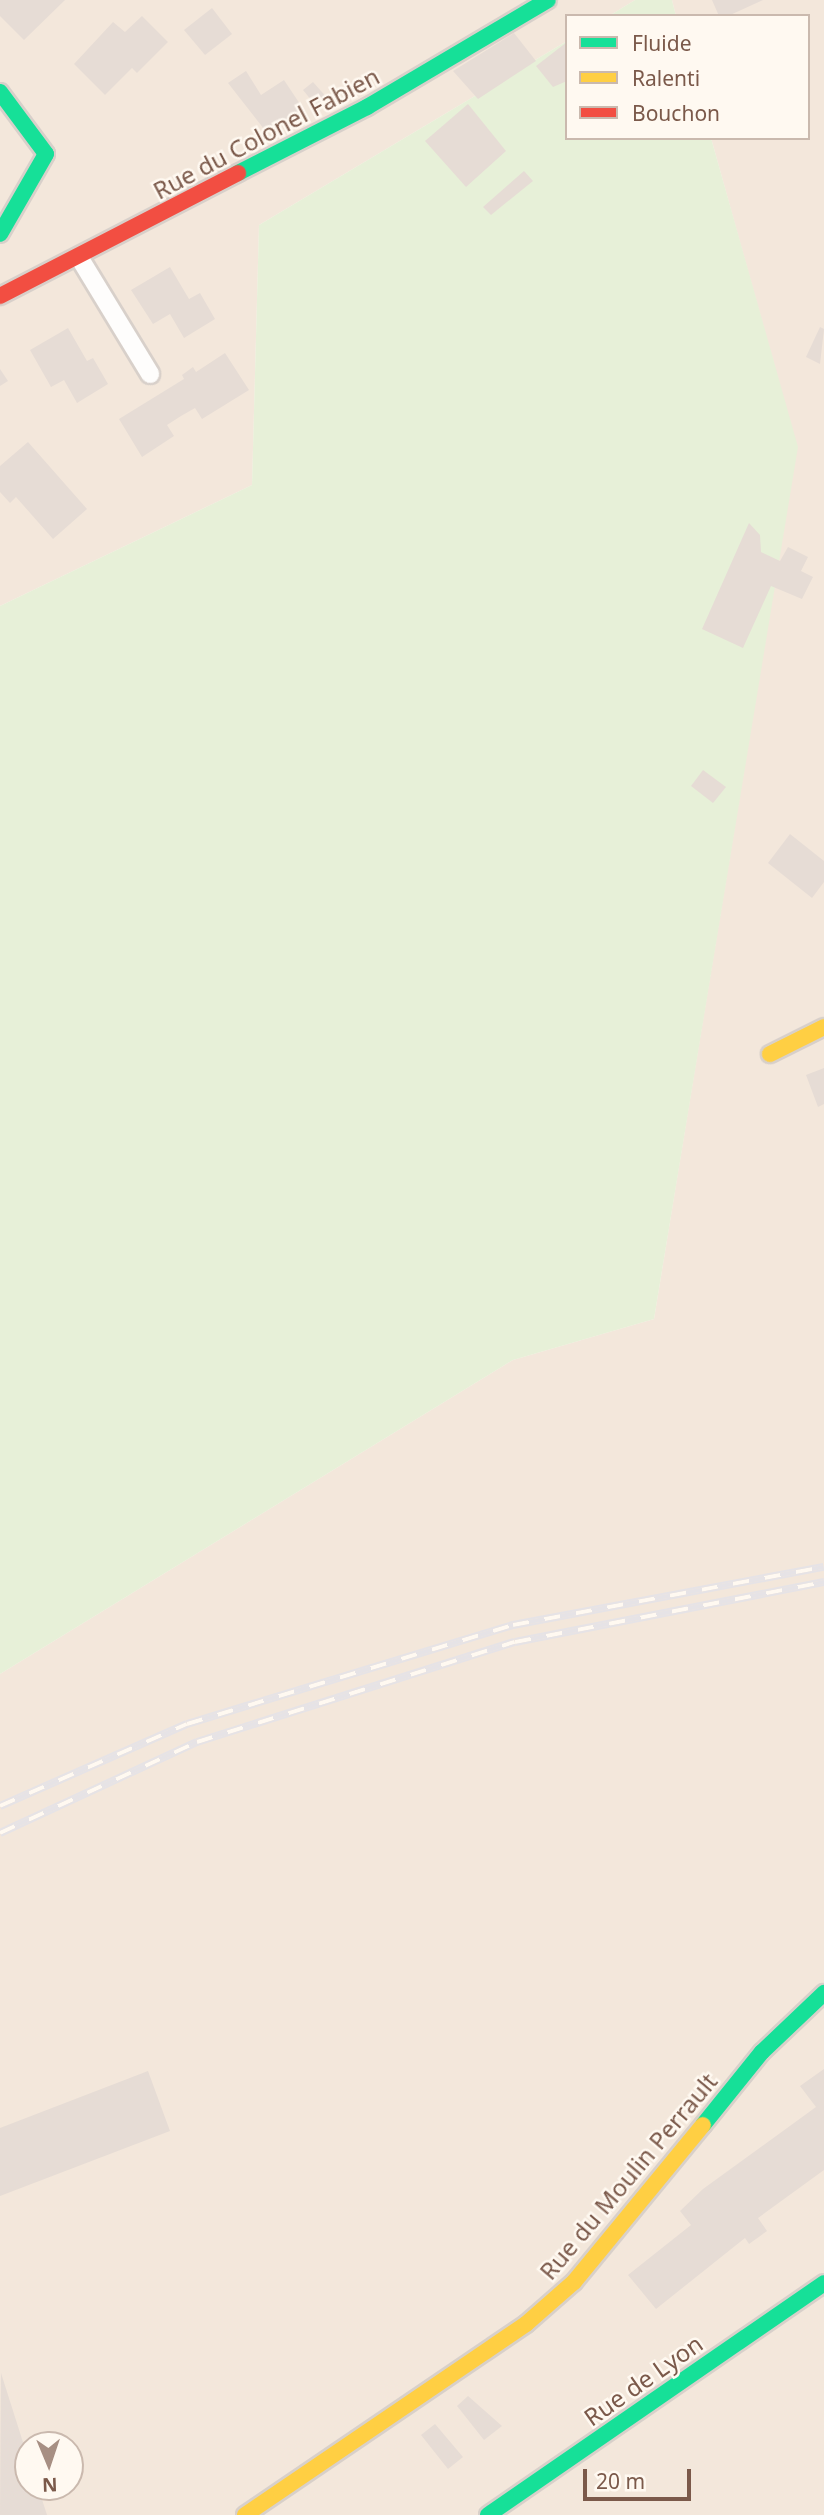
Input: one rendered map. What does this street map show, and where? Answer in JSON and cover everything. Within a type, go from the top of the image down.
[{"type":"street","name":"Rue du Colonel Fabien","points":[[0,296],[367,107],[548,0]]},
{"type":"street","points":[[0,92],[46,154],[0,234]]},
{"type":"street","points":[[770,1054],[824,1027]]},
{"type":"street","name":"Rue du Moulin Perrault","points":[[245,2515],[526,2324],[564,2290],[762,2052],[824,1993]]},
{"type":"street","name":"Rue de Lyon","points":[[488,2515],[824,2283]]},
{"type":"lane","points":[[79,257],[150,374]]},
{"type":"shaded area","points":[[0,0],[635,0],[612,14],[565,14],[565,42],[259,225],[252,485],[0,606]]},
{"type":"shaded area","points":[[672,0],[824,0],[824,2515],[0,2515],[0,1674],[513,1360],[654,1319],[797,447],[712,140],[810,140],[810,14],[676,14]]},
{"type":"green space","points":[[635,0],[672,0],[676,14],[612,14]]},
{"type":"green space","points":[[565,42],[565,140],[712,140],[798,447],[654,1319],[513,1360],[0,1674],[0,606],[252,485],[259,225]]},
{"type":"building","points":[[0,0],[65,0],[24,40],[0,16]]},
{"type":"building","points":[[712,0],[763,0],[732,14],[718,14]]},
{"type":"building","points":[[212,8],[232,34],[205,55],[184,30]]},
{"type":"building","points":[[142,16],[168,42],[137,73],[132,68],[105,95],[74,64],[113,22],[125,32]]},
{"type":"building","points":[[514,33],[536,61],[478,99],[453,71]]},
{"type":"building","points":[[565,44],[565,82],[553,87],[536,66]]},
{"type":"building","points":[[246,71],[261,95],[284,80],[306,113],[264,129],[228,83]]},
{"type":"building","points":[[313,82],[329,100],[317,107],[303,90]]},
{"type":"building","points":[[468,104],[506,151],[466,187],[425,141]]},
{"type":"building","points":[[524,171],[533,181],[491,215],[483,207]]},
{"type":"building","points":[[170,267],[189,299],[200,293],[215,319],[184,338],[170,314],[153,324],[131,290]]},
{"type":"building","points":[[820,327],[824,329],[820,364],[806,357]]},
{"type":"building","points":[[68,328],[87,361],[93,358],[108,384],[77,403],[64,380],[51,387],[30,350]]},
{"type":"building","points":[[225,353],[249,390],[202,419],[195,408],[181,416],[167,425],[174,436],[142,457],[119,419],[184,379],[182,375],[193,367],[196,372]]},
{"type":"building","points":[[0,369],[8,381],[0,386]]},
{"type":"building","points":[[28,442],[87,509],[53,539],[16,497],[10,503],[0,492],[0,466]]},
{"type":"building","points":[[749,523],[760,535],[761,552],[780,561],[788,547],[808,557],[801,571],[813,577],[802,599],[771,586],[743,648],[702,629]]},
{"type":"building","points":[[703,770],[726,787],[713,803],[691,786]]},
{"type":"building","points":[[790,834],[824,861],[824,882],[812,898],[768,863]]},
{"type":"building","points":[[824,1068],[824,1104],[818,1107],[806,1075]]},
{"type":"building","points":[[824,2069],[824,2170],[758,2218],[767,2231],[749,2244],[745,2238],[656,2309],[628,2275],[691,2225],[680,2211],[703,2189],[816,2107],[800,2086]]},
{"type":"building","points":[[148,2071],[170,2131],[0,2196],[0,2128]]},
{"type":"building","points":[[1,2373],[19,2431],[14,2431],[14,2501],[42,2501],[47,2515],[0,2515]]},
{"type":"building","points":[[468,2396],[502,2426],[484,2440],[457,2406]]},
{"type":"building","points":[[435,2424],[463,2457],[448,2469],[421,2435]]},
{"type":"railway","points":[[0,1806],[187,1724],[513,1625],[824,1567]]},
{"type":"railway","points":[[0,1833],[197,1742],[515,1642],[824,1582]]},
{"type":"traffic: fast","points":[[238,173],[367,107],[548,0]]},
{"type":"traffic: fast","points":[[0,92],[46,154],[0,234]]},
{"type":"traffic: fast","points":[[703,2125],[762,2052],[824,1993]]},
{"type":"traffic: fast","points":[[488,2515],[824,2283]]},
{"type":"traffic: slow","points":[[770,1054],[824,1027]]},
{"type":"traffic: slow","points":[[245,2515],[526,2324],[574,2282],[703,2125]]},
{"type":"traffic: jam","points":[[0,296],[238,173]]}]
